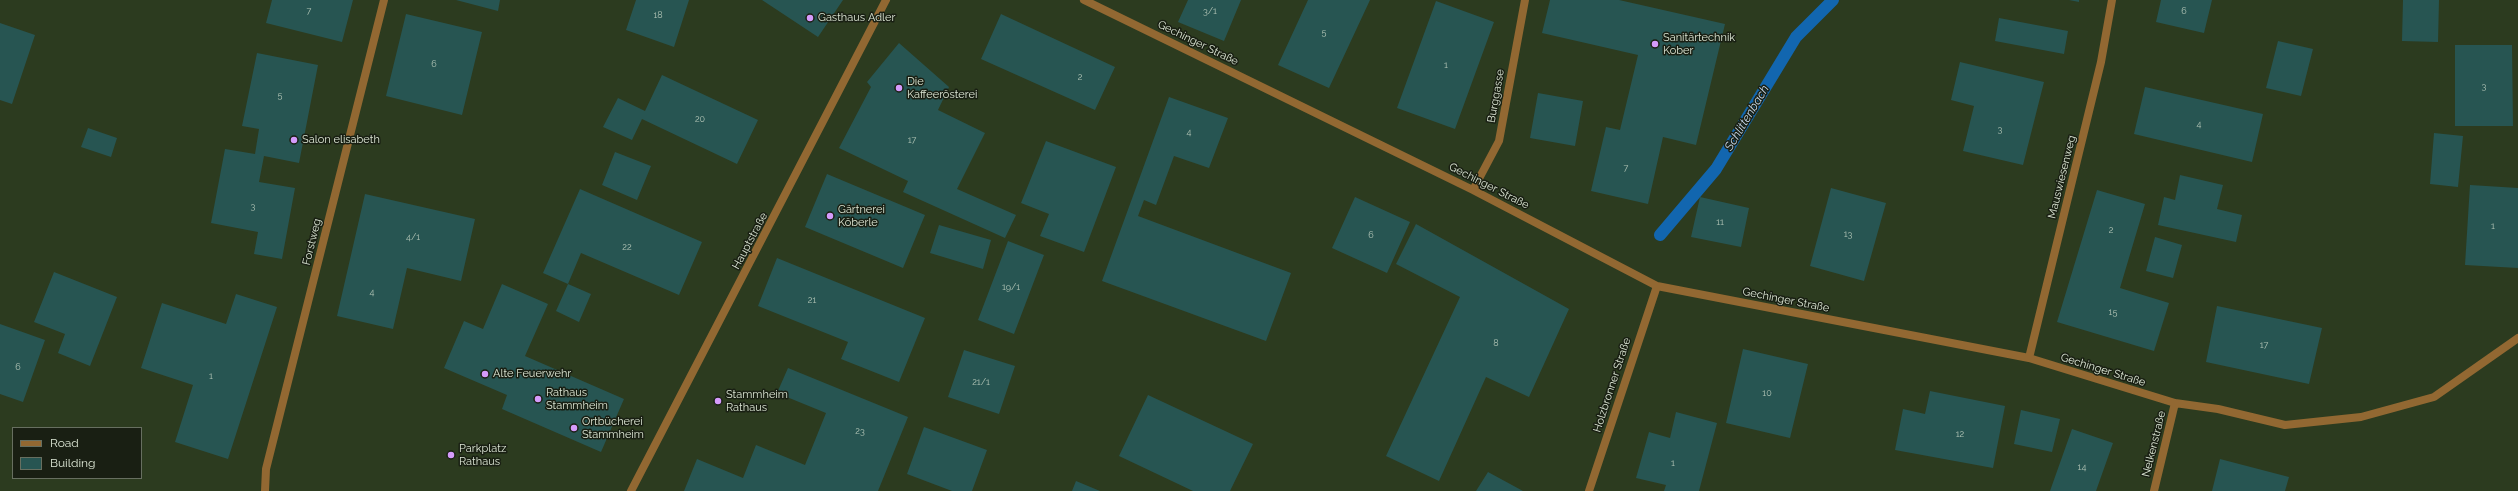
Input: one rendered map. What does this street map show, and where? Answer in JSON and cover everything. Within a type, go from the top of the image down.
[{"type":"street","name":"Forstweg","points":[[265,491],[266,468],[384,0]]},
{"type":"street","name":"Hauptstraße","points":[[631,491],[886,0]]},
{"type":"street","name":"Gechinger Straße","points":[[1084,0],[1473,190],[1657,286],[2029,358],[2175,403],[2218,409],[2285,426],[2361,417],[2434,397],[2518,338]]},
{"type":"street","name":"Burggasse","points":[[1473,190],[1499,141],[1525,0]]},
{"type":"street","name":"Mauswiesenweg","points":[[2029,358],[2101,62],[2112,0]]},
{"type":"street","name":"Holzbronner Straße","points":[[1589,491],[1657,286]]},
{"type":"street","name":"Nelkenstraße","points":[[2154,491],[2175,403]]},
{"type":"building","points":[[272,0],[353,0],[342,42],[266,23]]},
{"type":"building","points":[[456,0],[500,0],[498,11]]},
{"type":"building","points":[[636,0],[689,0],[674,47],[626,30]]},
{"type":"building","name":"Gasthaus Adler","points":[[762,0],[843,0],[818,37]]},
{"type":"building","points":[[1188,0],[1241,0],[1224,41],[1178,22]]},
{"type":"building","points":[[1308,0],[1370,0],[1329,88],[1278,65]]},
{"type":"building","name":"Sanitärtechnik Kober","points":[[1550,0],[1619,0],[1725,24],[1696,145],[1663,137],[1648,204],[1591,191],[1606,127],[1620,130],[1638,55],[1542,33]]},
{"type":"building","points":[[2161,0],[2212,0],[2204,33],[2156,22]]},
{"type":"building","points":[[2403,0],[2439,0],[2438,42],[2402,41]]},
{"type":"building","points":[[1436,1],[1494,22],[1455,129],[1397,108]]},
{"type":"building","points":[[406,14],[482,32],[462,115],[386,96]]},
{"type":"building","points":[[1001,14],[1115,67],[1095,110],[981,59]]},
{"type":"building","points":[[1999,18],[2068,31],[2064,54],[1995,41]]},
{"type":"building","points":[[0,23],[35,35],[12,104],[0,100]]},
{"type":"building","points":[[2278,41],[2313,49],[2301,96],[2266,88]]},
{"type":"building","points":[[899,43],[949,87],[938,110],[985,133],[957,189],[1016,215],[1005,238],[903,192],[908,181],[839,148],[871,87],[867,82]]},
{"type":"building","points":[[2455,45],[2512,45],[2513,126],[2455,126]]},
{"type":"building","points":[[257,53],[318,65],[299,163],[264,156],[259,182],[295,188],[282,259],[254,254],[258,232],[211,223],[225,149],[255,154],[259,129],[242,126]]},
{"type":"building","points":[[1960,62],[2044,82],[2023,165],[1963,151],[1974,106],[1951,100]]},
{"type":"building","points":[[662,75],[758,120],[737,164],[642,119],[632,140],[603,127],[618,98],[645,111]]},
{"type":"building","points":[[2145,87],[2263,114],[2252,162],[2134,134]]},
{"type":"building","points":[[1538,93],[1583,101],[1575,146],[1530,138]]},
{"type":"building","points":[[1169,97],[1228,118],[1209,168],[1174,156],[1156,205],[1144,200],[1138,216],[1291,273],[1266,341],[1102,281]]},
{"type":"building","points":[[88,128],[117,138],[111,157],[81,147]]},
{"type":"building","points":[[2434,133],[2463,136],[2458,187],[2430,184]]},
{"type":"building","points":[[1046,141],[1116,167],[1084,252],[1040,236],[1049,214],[1021,203]]},
{"type":"building","points":[[615,152],[651,166],[637,200],[602,185]]},
{"type":"building","points":[[827,174],[925,215],[903,268],[805,227]]},
{"type":"building","points":[[2180,175],[2223,185],[2217,209],[2242,215],[2236,242],[2158,225],[2164,197],[2175,200]]},
{"type":"building","points":[[2470,185],[2518,188],[2518,268],[2465,265]]},
{"type":"building","points":[[1831,188],[1886,203],[1864,281],[1810,266]]},
{"type":"building","points":[[580,189],[702,242],[679,295],[581,253],[568,284],[543,273]]},
{"type":"building","points":[[2097,190],[2145,204],[2120,288],[2169,303],[2154,351],[2057,322]]},
{"type":"building","points":[[365,194],[475,219],[461,281],[407,268],[393,329],[337,316]]},
{"type":"building","points":[[1355,197],[1410,222],[1387,273],[1332,248]]},
{"type":"building","points":[[1700,197],[1749,208],[1741,247],[1691,237]]},
{"type":"building","points":[[1416,224],[1569,309],[1529,397],[1486,377],[1439,481],[1386,456],[1460,297],[1396,264]]},
{"type":"building","points":[[939,225],[991,240],[983,269],[930,253]]},
{"type":"building","points":[[2155,237],[2182,245],[2173,278],[2146,271]]},
{"type":"building","points":[[1008,241],[1044,255],[1014,334],[978,320]]},
{"type":"building","points":[[777,258],[925,318],[899,382],[841,359],[848,342],[758,306]]},
{"type":"building","points":[[54,272],[117,297],[90,366],[58,353],[65,334],[34,322]]},
{"type":"building","points":[[502,284],[548,304],[525,356],[624,399],[601,452],[502,409],[507,395],[444,368],[464,321],[483,329]]},
{"type":"building","points":[[568,284],[591,294],[579,322],[556,311]]},
{"type":"building","points":[[236,294],[277,307],[228,459],[175,442],[193,385],[141,368],[162,303],[226,324]]},
{"type":"building","points":[[2217,306],[2322,328],[2309,384],[2206,362]]},
{"type":"building","points":[[0,324],[45,340],[23,402],[0,394]]},
{"type":"building","points":[[1743,349],[1808,364],[1790,438],[1726,423]]},
{"type":"building","points":[[964,350],[1015,366],[999,414],[948,397]]},
{"type":"building","points":[[788,368],[908,417],[878,491],[684,491],[697,459],[743,478],[756,445],[805,465],[826,413],[777,393]]},
{"type":"building","points":[[1930,391],[2005,406],[1993,468],[1895,450],[1903,409],[1925,414]]},
{"type":"building","points":[[1148,395],[1253,444],[1230,491],[1193,491],[1119,456]]},
{"type":"building","points":[[2021,410],[2060,419],[2052,452],[2014,444]]},
{"type":"building","points":[[1676,412],[1717,423],[1699,491],[1664,491],[1666,485],[1636,478],[1649,432],[1670,438]]},
{"type":"building","points":[[924,427],[987,450],[972,491],[952,491],[907,474]]},
{"type":"building","points":[[2072,429],[2113,443],[2096,491],[2050,491]]},
{"type":"building","points":[[2220,459],[2289,477],[2285,491],[2212,491]]},
{"type":"building","points":[[1488,472],[1523,491],[1476,491]]},
{"type":"building","points":[[1076,481],[1100,491],[1072,491]]},
{"type":"waterway","name":"Schlittenbach","points":[[1660,235],[1716,169],[1796,37],[1833,0]]},
{"type":"place","name":"Gasthaus Adler","points":[[810,18]]},
{"type":"place","name":"Sanitärtechnik Kober","points":[[1655,44]]},
{"type":"place","name":"Die Kaffeerösterei","points":[[899,88]]},
{"type":"place","name":"Salon elisabeth","points":[[294,140]]},
{"type":"place","name":"Gärtnerei Köberle","points":[[830,216]]},
{"type":"place","name":"Alte Feuerwehr","points":[[485,374]]},
{"type":"place","name":"Rathaus Stammheim","points":[[538,399]]},
{"type":"place","name":"Stammheim Rathaus","points":[[718,401]]},
{"type":"place","name":"Ortbücherei Stammheim","points":[[574,428]]},
{"type":"place","name":"Parkplatz Rathaus","points":[[451,455]]}]
